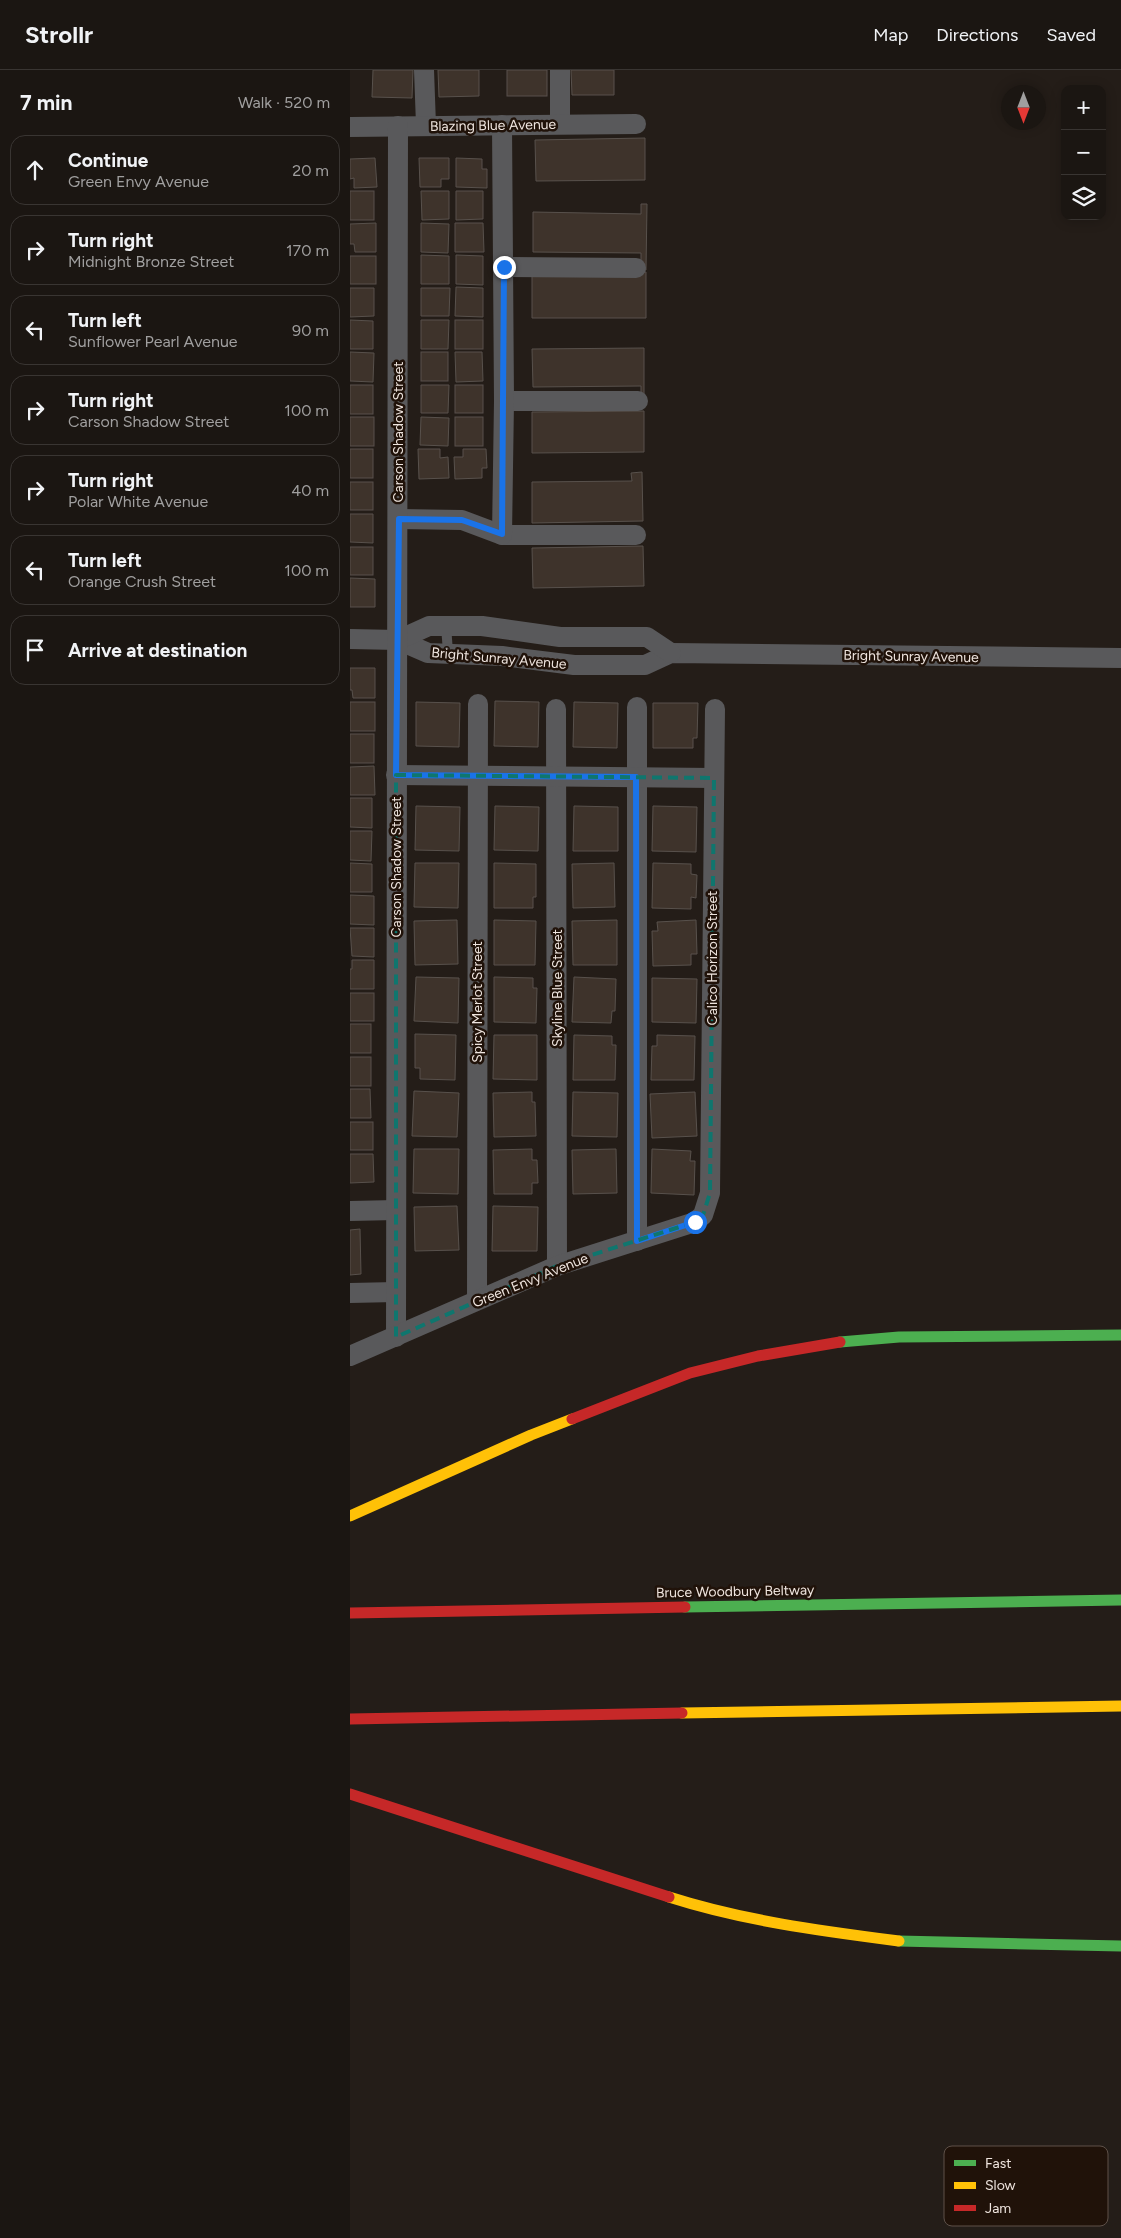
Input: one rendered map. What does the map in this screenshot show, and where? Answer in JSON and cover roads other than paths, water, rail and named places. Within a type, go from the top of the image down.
[{"type":"highway","points":[[350,1516],[558,1425],[690,1373],[758,1356],[834,1343],[899,1337],[1121,1335]]},
{"type":"highway","name":"Bruce Woodbury Beltway","points":[[350,1613],[1121,1600]]},
{"type":"highway","points":[[350,1719],[1121,1706]]},
{"type":"highway","points":[[350,1794],[700,1907],[805,1930],[901,1941],[1121,1946]]},
{"type":"street","points":[[424,70],[426,126]]},
{"type":"street","points":[[560,70],[560,124]]},
{"type":"street","name":"Blazing Blue Avenue","points":[[350,127],[636,124]]},
{"type":"street","name":"Carson Shadow Street","points":[[396,1338],[396,775],[399,519],[398,126]]},
{"type":"street","points":[[502,126],[504,267],[502,534]]},
{"type":"street","points":[[504,267],[636,268]]},
{"type":"street","points":[[504,401],[638,401]]},
{"type":"street","points":[[399,519],[462,520],[502,534],[636,534]]},
{"type":"street","name":"Bright Sunray Avenue","points":[[398,640],[429,626],[501,628],[560,637],[647,636],[671,653]]},
{"type":"street","points":[[350,639],[398,640]]},
{"type":"street","name":"Bright Sunray Avenue","points":[[398,640],[428,653],[448,652],[502,656],[574,665],[645,665],[671,653],[1121,658]]},
{"type":"street","name":"Spicy Merlot Street","points":[[477,1300],[478,704]]},
{"type":"street","points":[[637,707],[637,1241]]},
{"type":"street","name":"Calico Horizon Street","points":[[707,1206],[710,1193],[715,709]]},
{"type":"street","name":"Skyline Blue Street","points":[[556,710],[557,1266]]},
{"type":"street","points":[[396,775],[714,778]]},
{"type":"street","name":"Green Envy Avenue","points":[[350,1356],[396,1338],[477,1300],[557,1266],[695,1222],[703,1215],[707,1206]]},
{"type":"street","points":[[350,1211],[396,1210]]},
{"type":"street","points":[[350,1292],[396,1292]]},
{"type":"lane","points":[[446,626],[448,652]]}]
